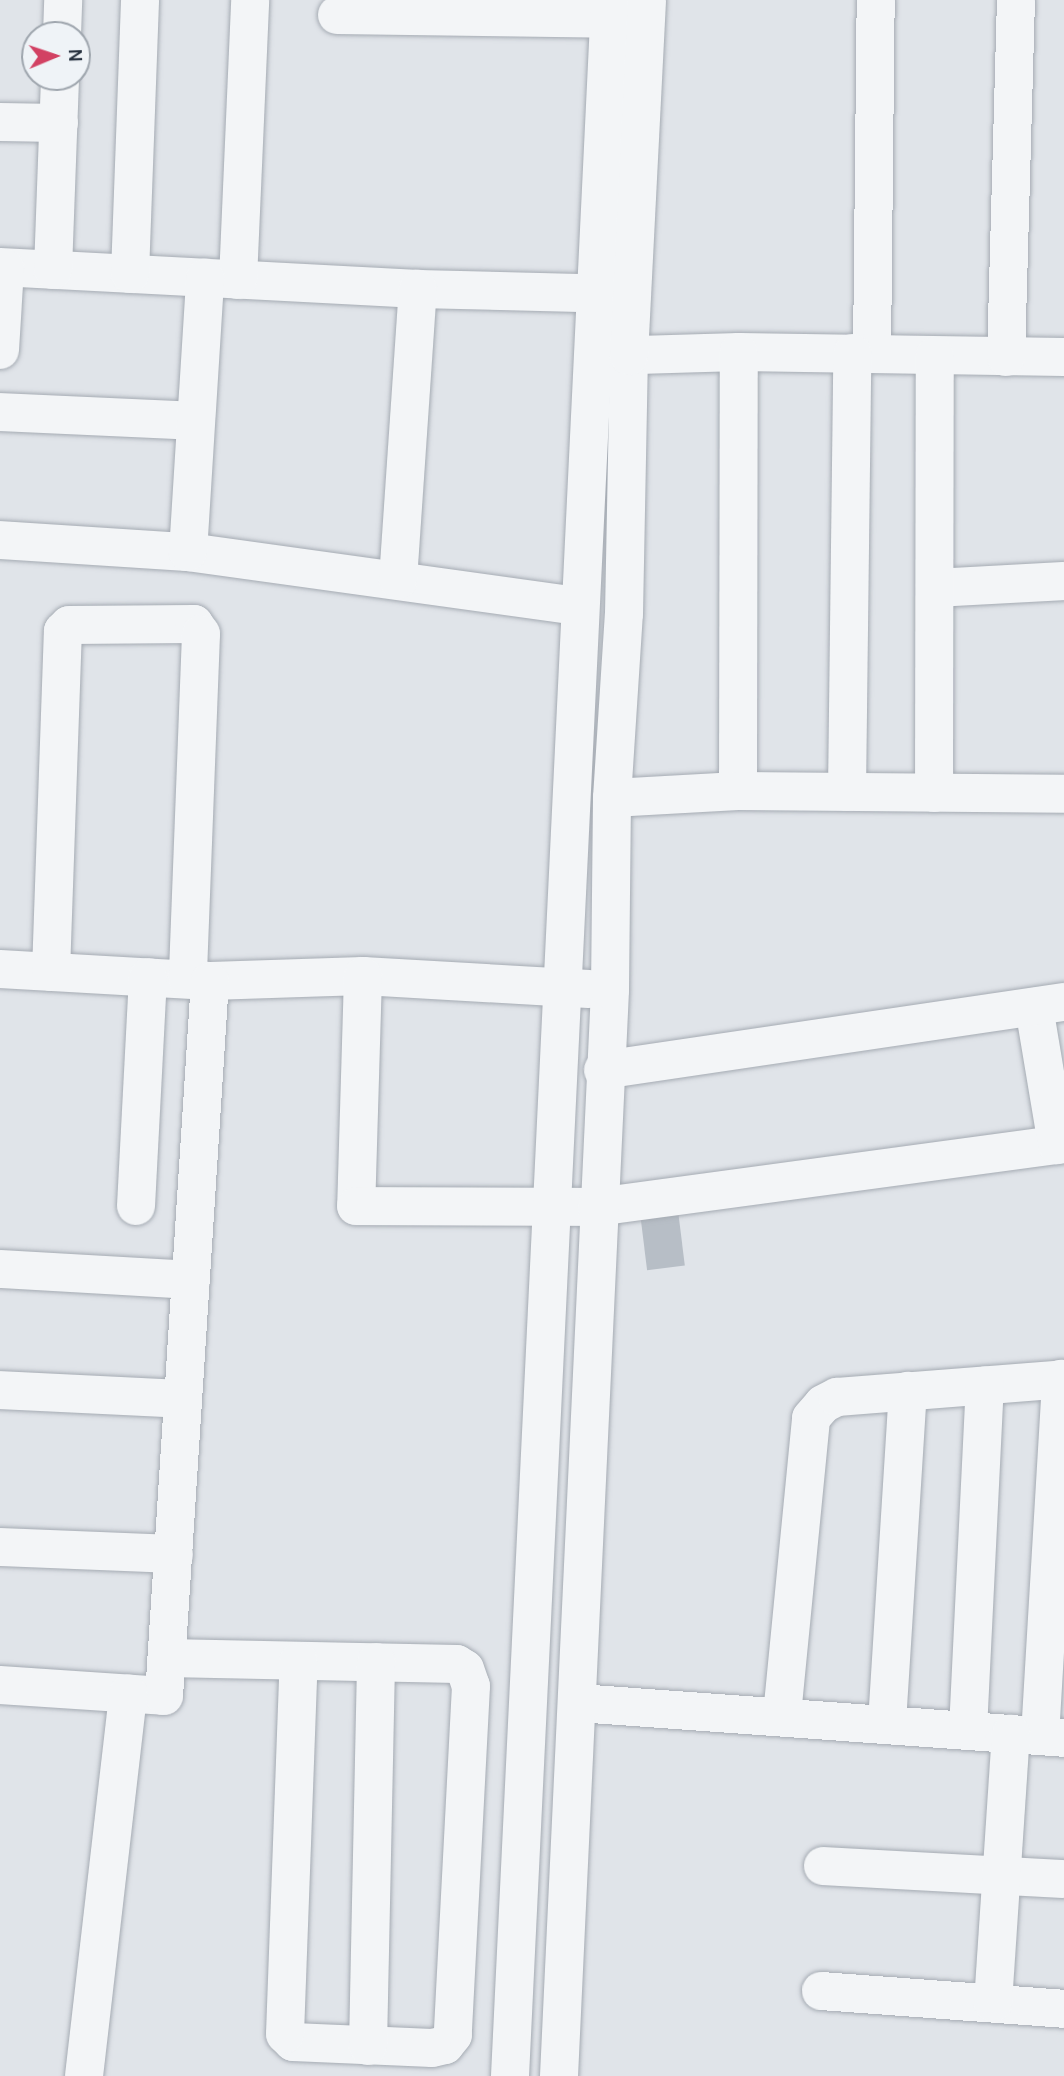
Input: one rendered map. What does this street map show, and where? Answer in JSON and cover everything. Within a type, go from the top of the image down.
[{"type":"street","points":[[62,21],[63,0]]},
{"type":"street","points":[[130,274],[141,0]]},
{"type":"street","points":[[188,552],[196,421],[222,279],[250,0]]},
{"type":"street","points":[[510,2076],[555,1207],[578,606],[591,356],[613,294],[647,0]]},
{"type":"street","points":[[847,792],[876,0]]},
{"type":"street","points":[[1006,357],[1016,0]]},
{"type":"street","points":[[337,15],[609,10],[613,294],[629,356],[624,614],[612,798],[610,990],[597,1207],[578,1703],[559,2076]]},
{"type":"street","points":[[53,270],[60,91]]},
{"type":"street","points":[[0,122],[59,122]]},
{"type":"street","points":[[0,350],[2,267],[418,289],[613,294]]},
{"type":"street","points":[[398,580],[418,289]]},
{"type":"street","points":[[591,356],[739,352],[1064,357]]},
{"type":"street","points":[[738,791],[739,352]]},
{"type":"street","points":[[934,793],[935,356]]},
{"type":"street","points":[[0,412],[196,421]]},
{"type":"street","points":[[0,540],[188,552],[578,606]]},
{"type":"street","points":[[935,588],[1064,581]]},
{"type":"street","points":[[1,1692],[164,1696],[191,1280],[199,980],[201,634],[194,624],[69,625],[63,631],[51,972]]},
{"type":"street","points":[[612,798],[738,791],[1064,794]]},
{"type":"street","points":[[0,969],[199,980],[363,976],[610,990]]},
{"type":"street","points":[[363,976],[356,1206],[597,1207],[1061,1145],[1049,1004],[604,1069]]},
{"type":"street","points":[[136,1206],[148,977]]},
{"type":"street","points":[[0,1269],[191,1280]]},
{"type":"street","points":[[782,1715],[811,1418],[823,1404],[837,1397],[1062,1379],[1038,1736],[1001,1875],[993,2003]]},
{"type":"street","points":[[968,1730],[985,1385]]},
{"type":"street","points":[[0,1390],[183,1399]]},
{"type":"street","points":[[887,1723],[908,1391]]},
{"type":"street","points":[[0,1547],[174,1555]]},
{"type":"street","points":[[167,1658],[457,1664],[466,1669],[471,1686],[453,2035],[445,2045],[432,2048],[293,2042],[285,2034],[299,1661]]},
{"type":"street","points":[[368,2046],[376,1662]]},
{"type":"street","points":[[84,2076],[128,1694]]},
{"type":"street","points":[[578,1703],[782,1715],[1038,1736]]},
{"type":"street","points":[[823,1866],[1064,1879]]},
{"type":"street","points":[[821,1992],[1064,2008]]},
{"type":"building","points":[[677,1202],[685,1266],[647,1270],[639,1207]]}]
